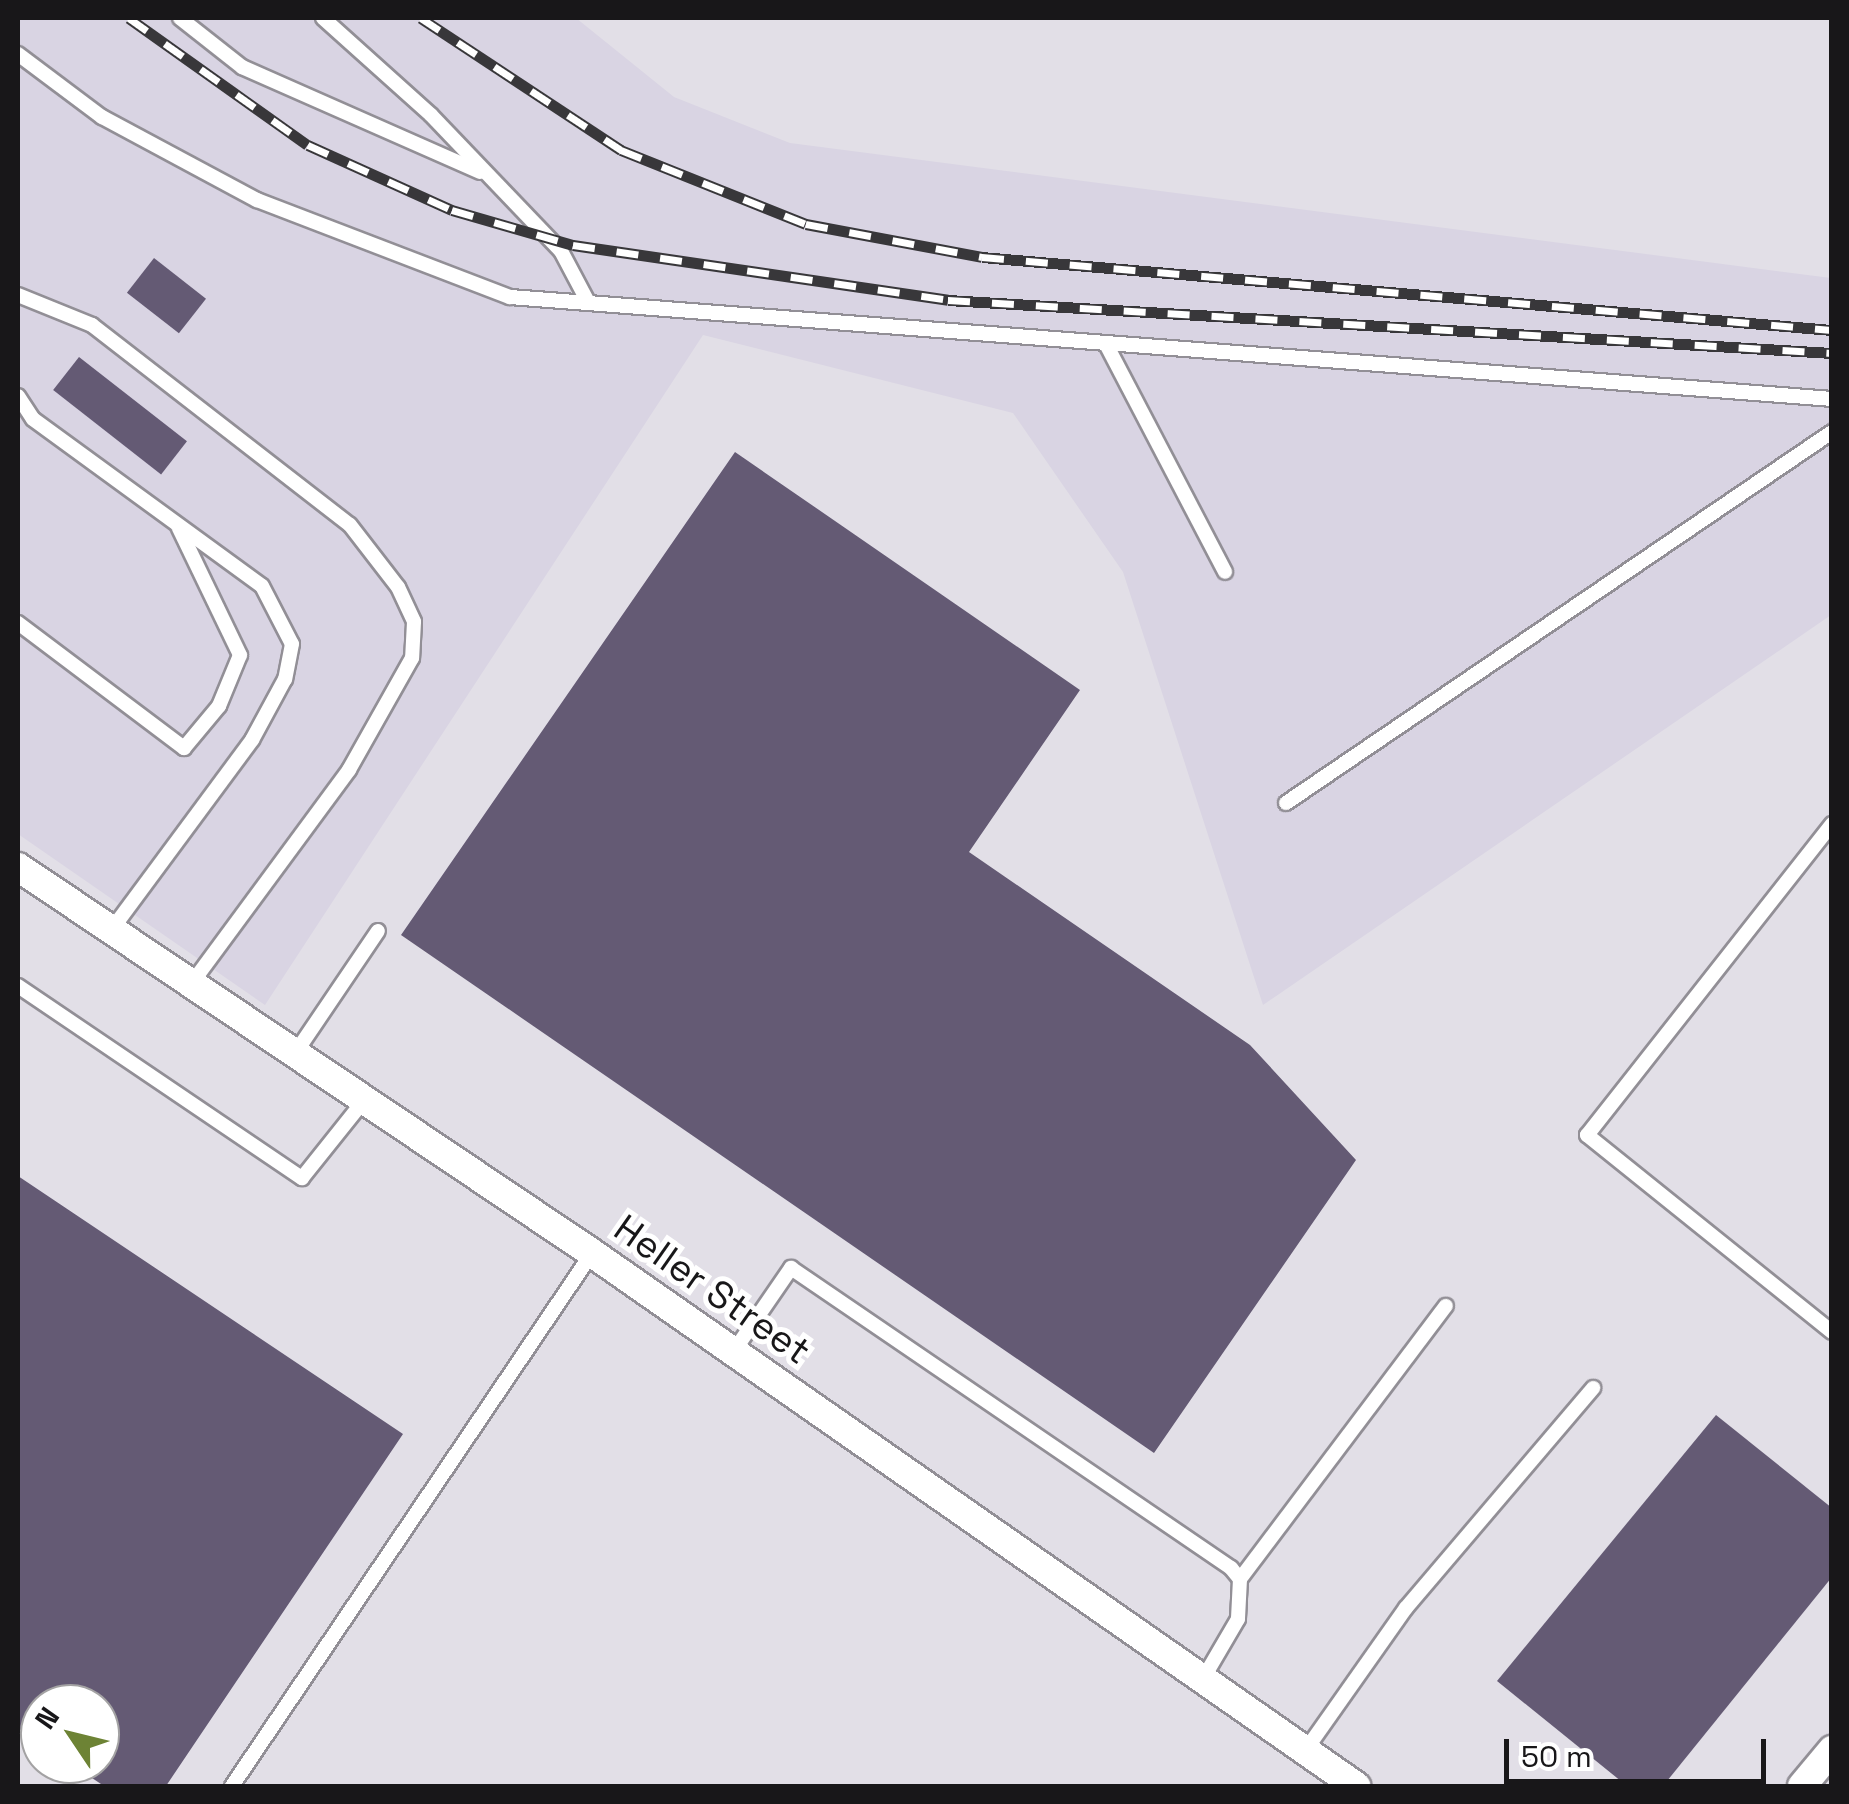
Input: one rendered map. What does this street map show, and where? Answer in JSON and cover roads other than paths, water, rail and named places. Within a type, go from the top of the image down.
[{"type":"street","name":"Heller Street","points":[[18,867],[592,1253],[1356,1786]]},
{"type":"street","points":[[1802,1786],[1832,1750]]},
{"type":"lane","points":[[180,18],[242,66],[490,177]]},
{"type":"lane","points":[[323,18],[490,177],[561,251],[588,302]]},
{"type":"lane","points":[[18,54],[102,117],[257,200],[510,296],[1832,399]]},
{"type":"lane","points":[[18,295],[92,324],[350,525],[398,587],[414,622],[412,658],[349,770],[192,983]]},
{"type":"lane","points":[[1106,344],[1225,572]]},
{"type":"lane","points":[[18,396],[33,419],[269,595],[286,625],[292,661],[252,740],[112,929]]},
{"type":"lane","points":[[1286,803],[1832,432]]},
{"type":"lane","points":[[18,623],[184,748],[219,706],[240,655],[177,524]]},
{"type":"lane","points":[[1832,824],[1587,1135],[1832,1332]]},
{"type":"lane","points":[[296,1052],[378,931]]},
{"type":"lane","points":[[18,986],[302,1178],[365,1098]]},
{"type":"lane","points":[[232,1786],[592,1253]]},
{"type":"lane","points":[[734,1351],[791,1268],[1240,1579]]},
{"type":"lane","points":[[1203,1680],[1238,1618],[1240,1579],[1446,1306]]},
{"type":"lane","points":[[1305,1751],[1406,1608],[1593,1388]]},
{"type":"railway","points":[[129,18],[308,145],[452,210],[573,245],[948,300],[1832,353]]},
{"type":"railway","points":[[421,18],[621,150],[806,224],[982,257],[1832,330]]}]
